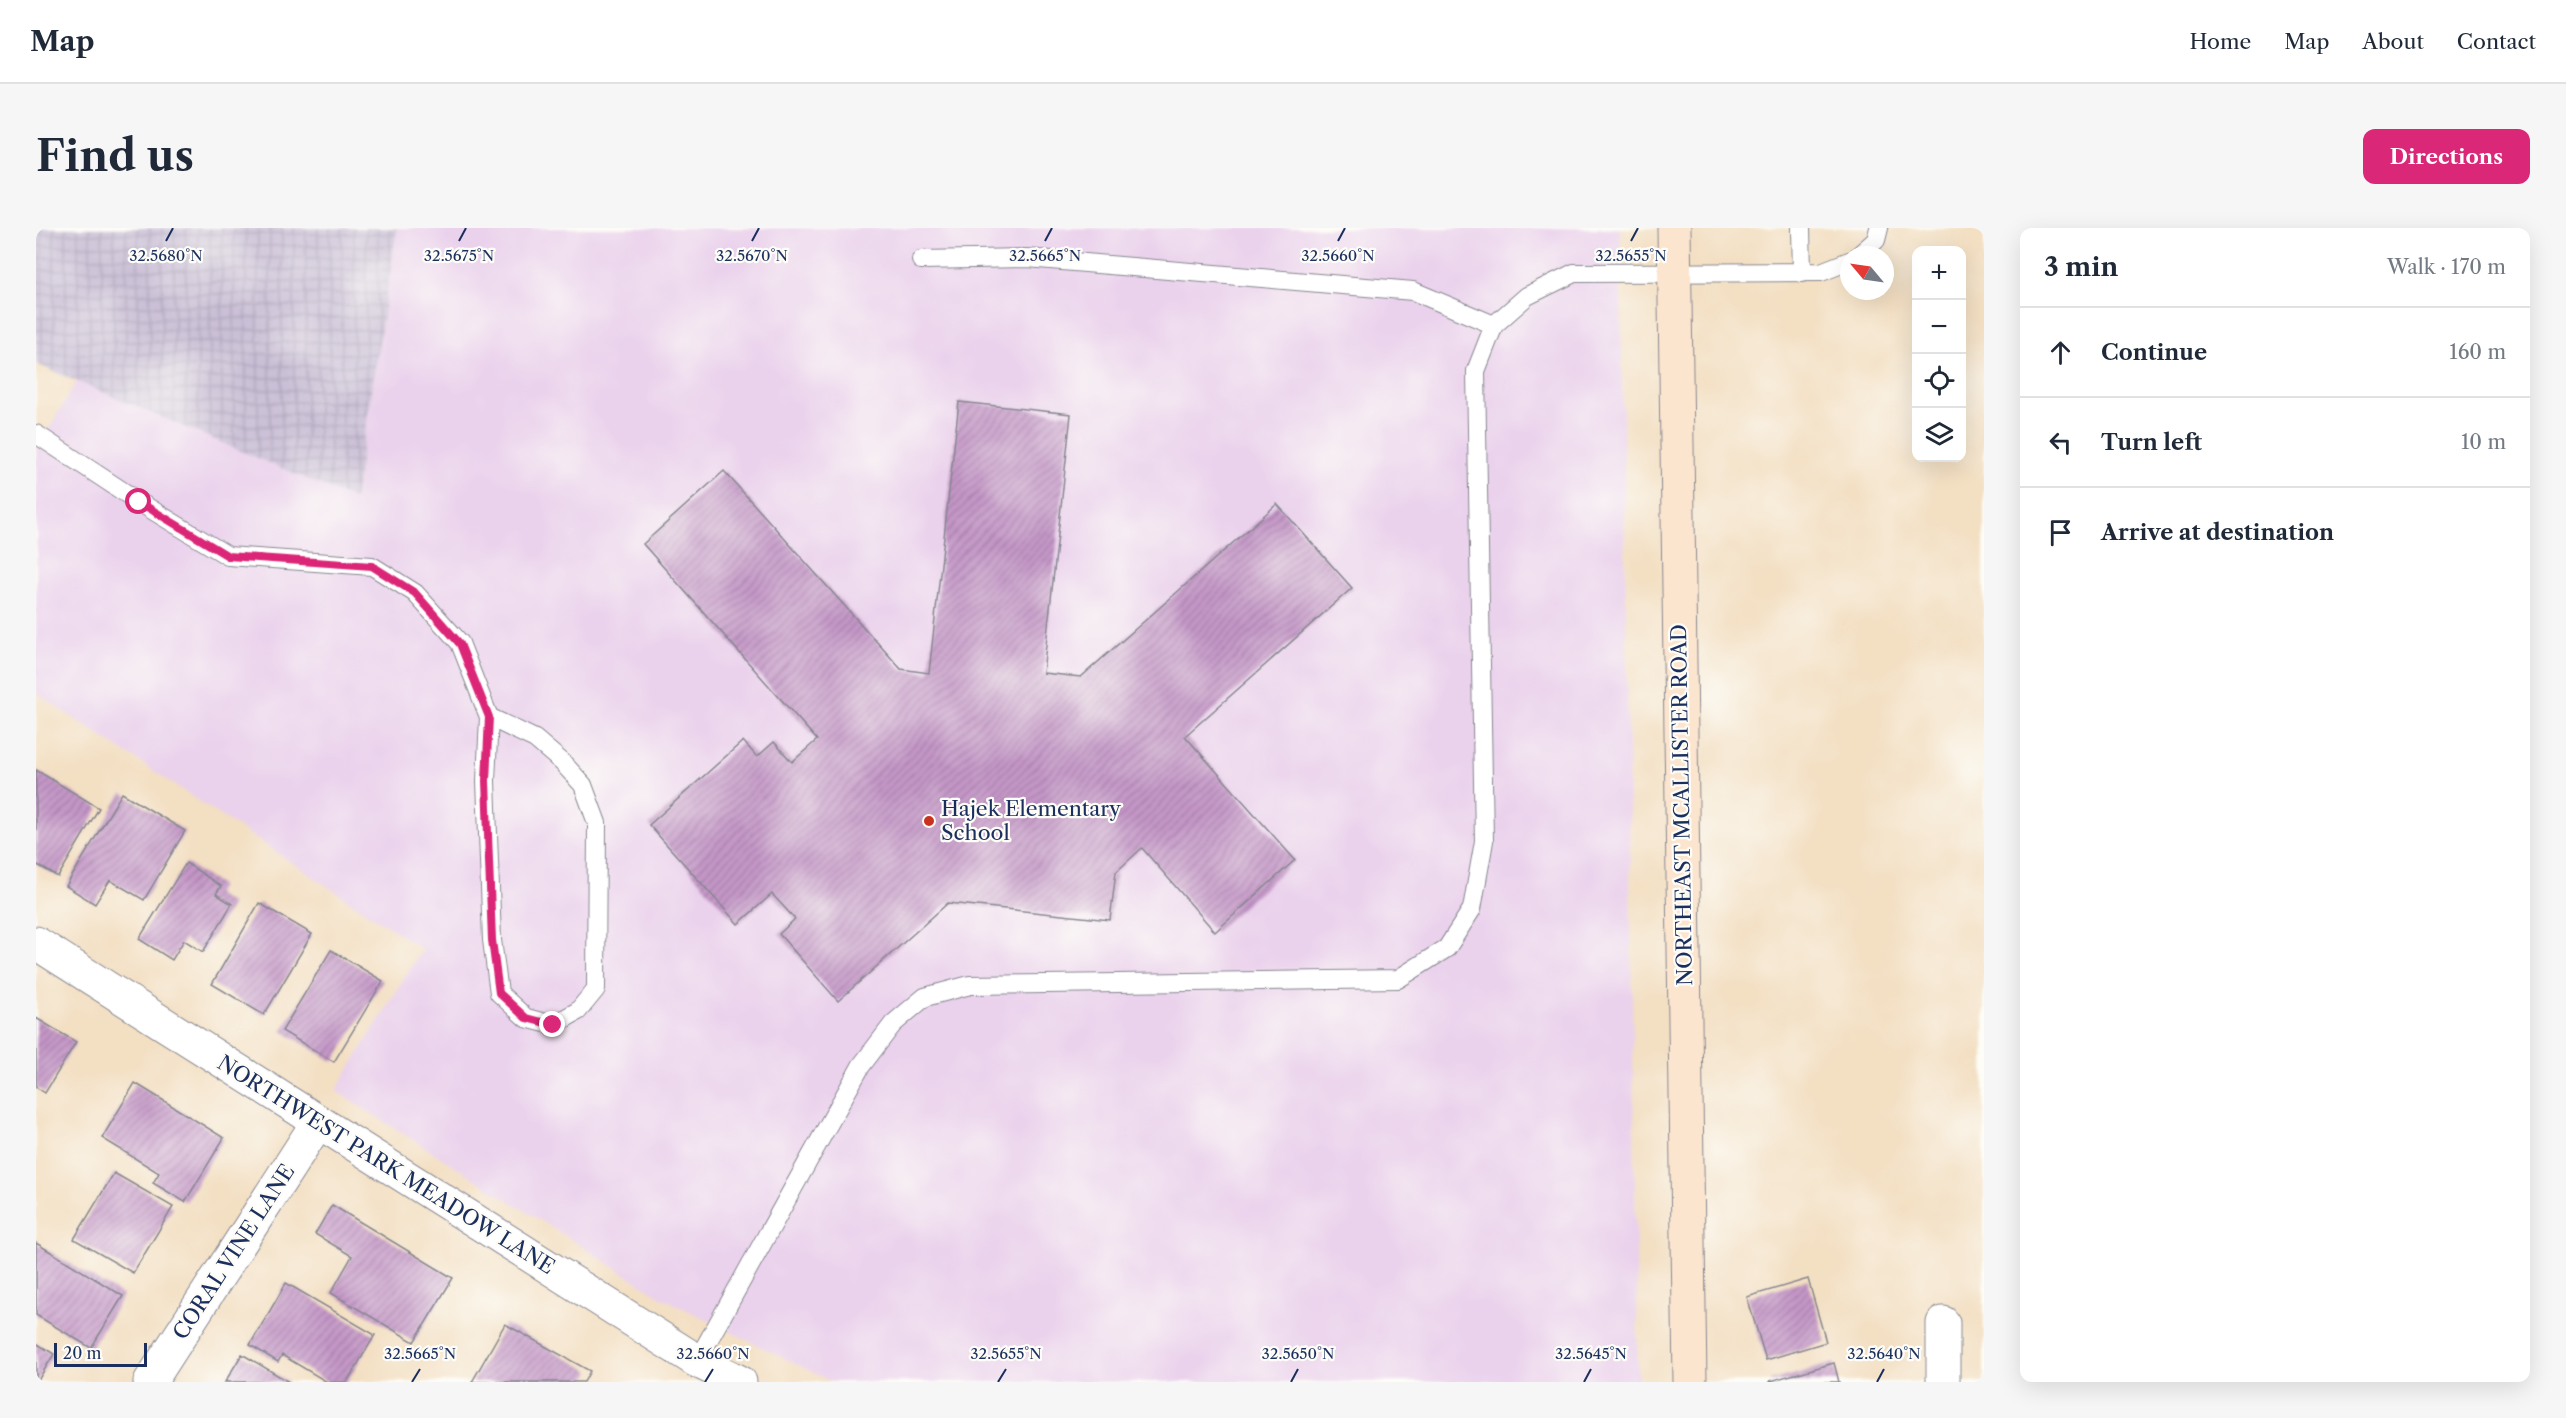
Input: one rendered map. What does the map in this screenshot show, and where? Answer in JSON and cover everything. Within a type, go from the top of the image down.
[{"type":"street","name":"NORTHEAST MCALLISTER ROAD","points":[[1674,228],[1690,1382]]},
{"type":"street","name":"NORTHWEST PARK MEADOW LANE","points":[[36,943],[318,1122],[692,1372],[740,1382]]},
{"type":"street","name":"CORAL VINE LANE","points":[[150,1382],[318,1122]]},
{"type":"street","points":[[1943,1323],[1943,1382]]},
{"type":"lane","points":[[1801,228],[1802,273]]},
{"type":"lane","points":[[1869,246],[1876,240],[1879,228]]},
{"type":"lane","points":[[921,260],[1027,258],[1413,291],[1494,325]]},
{"type":"lane","points":[[692,1372],[861,1066],[893,1024],[926,997],[970,985],[1398,979],[1447,948],[1472,909],[1484,841],[1476,371],[1494,325],[1527,296],[1574,273],[1675,275],[1802,273],[1821,272],[1840,265]]},
{"type":"lane","points":[[36,434],[139,502],[228,556],[372,566],[415,593],[460,644],[489,717],[486,792],[492,940],[499,993],[526,1018],[553,1025],[578,1011],[596,989],[597,823],[583,785],[562,762],[535,739],[489,717]]},
{"type":"shaded area","points":[[36,228],[397,228],[354,499],[36,364]]},
{"type":"shaded area","name":"Hajek Elementary School","points":[[397,228],[1620,228],[1638,1382],[832,1382],[663,1298],[336,1091],[422,949],[36,693],[36,450],[78,380],[354,499]]},
{"type":"building","points":[[959,402],[1071,414],[1043,673],[1081,677],[1277,504],[1352,588],[1185,736],[1295,860],[1215,932],[1142,848],[1116,872],[1110,920],[948,903],[838,1001],[779,934],[795,919],[772,894],[738,924],[649,825],[743,741],[757,757],[774,742],[792,762],[817,740],[643,544],[724,471],[901,669],[929,673]]},
{"type":"building","points":[[36,770],[99,808],[58,877],[36,864]]},
{"type":"building","points":[[122,793],[185,831],[144,900],[110,880],[95,904],[66,886]]},
{"type":"building","points":[[186,863],[221,886],[216,894],[232,904],[203,952],[184,940],[172,960],[139,939]]},
{"type":"building","points":[[259,903],[312,934],[264,1015],[212,984]]},
{"type":"building","points":[[331,950],[383,981],[334,1062],[282,1031]]},
{"type":"building","points":[[36,1018],[76,1042],[45,1093],[36,1087]]},
{"type":"building","points":[[135,1083],[224,1138],[185,1202],[153,1183],[159,1173],[102,1138]]},
{"type":"building","points":[[114,1173],[173,1207],[133,1273],[74,1239]]},
{"type":"building","points":[[332,1205],[453,1278],[414,1342],[331,1293],[352,1256],[315,1234]]},
{"type":"building","points":[[36,1243],[123,1296],[91,1348],[36,1315]]},
{"type":"building","points":[[1808,1279],[1826,1342],[1766,1360],[1747,1297]]},
{"type":"building","points":[[286,1283],[375,1335],[347,1382],[327,1382],[282,1355],[278,1362],[250,1345]]},
{"type":"building","points":[[505,1324],[590,1371],[584,1382],[472,1382]]},
{"type":"building","points":[[36,1343],[54,1354],[37,1382],[36,1382]]},
{"type":"building","points":[[242,1354],[289,1382],[225,1382]]},
{"type":"building","points":[[1834,1363],[1839,1382],[1770,1382],[1770,1381]]},
{"type":"place","name":"Hajek Elementary School","points":[[929,821]]},
{"type":"route","points":[[139,502],[228,556],[313,560],[372,566],[415,593],[460,644],[489,717],[486,781],[492,940],[499,993],[526,1018],[553,1025]]}]
